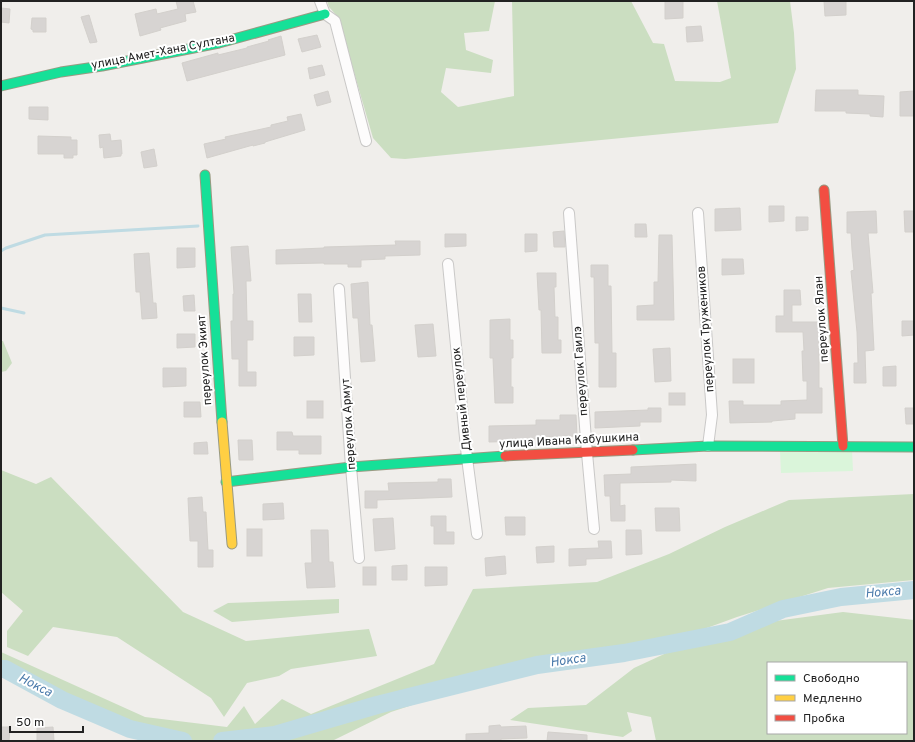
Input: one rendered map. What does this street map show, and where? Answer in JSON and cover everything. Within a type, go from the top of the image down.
[{"type":"street","points":[[320,1],[325,14],[335,21],[366,141]]},
{"type":"street","name":"улица Амет-Хана Султана","points":[[1,86],[61,72],[219,43],[325,14]]},
{"type":"street","name":"переулок Экият","points":[[205,175],[226,482],[232,544]]},
{"type":"street","name":"переулок Ялан","points":[[824,190],[843,446]]},
{"type":"street","name":"переулок Гаилэ","points":[[569,213],[594,530]]},
{"type":"street","name":"переулок Тружеников","points":[[698,213],[712,415],[708,446]]},
{"type":"street","name":"Дивный переулок","points":[[448,264],[477,534]]},
{"type":"street","name":"переулок Армут","points":[[339,289],[351,467],[360,558]]},
{"type":"street","name":"улица Ивана Кабушкина","points":[[226,482],[351,467],[468,458],[708,446],[914,447]]},
{"type":"green space","points":[[327,1],[495,1],[489,31],[464,33],[466,50],[493,60],[491,73],[446,68],[441,92],[458,107],[514,96],[512,1],[631,1],[653,43],[664,44],[675,81],[720,82],[731,78],[717,1],[790,1],[796,69],[778,123],[405,159],[391,158],[373,138],[338,17],[329,7]]},
{"type":"green space","points":[[1,341],[3,341],[12,363],[6,371],[1,372]]},
{"type":"green space","points":[[852,449],[853,471],[781,473],[780,451]]},
{"type":"green space","points":[[1,470],[36,484],[51,477],[183,612],[246,641],[369,629],[377,656],[291,669],[279,676],[247,683],[224,717],[211,698],[117,637],[53,627],[28,656],[7,647],[7,631],[23,611],[1,592]]},
{"type":"green space","points":[[914,494],[914,580],[828,588],[737,617],[619,660],[520,676],[458,690],[391,712],[332,741],[163,741],[129,732],[57,702],[6,675],[1,675],[1,652],[145,717],[227,727],[244,706],[255,724],[282,699],[311,714],[434,664],[473,589],[597,582],[669,554],[725,527],[789,500]]},
{"type":"green space","points":[[339,599],[339,613],[232,622],[213,611],[228,603]]},
{"type":"green space","points":[[843,612],[914,620],[914,741],[656,741],[651,717],[627,712],[632,731],[623,737],[510,720],[528,708],[586,705],[634,668],[703,636],[745,625]]},
{"type":"building","points":[[176,1],[193,1],[196,12],[185,14],[186,21],[160,28],[161,30],[140,36],[135,14],[156,9],[157,14],[178,9]]},
{"type":"building","points":[[665,1],[683,1],[683,18],[665,19]]},
{"type":"building","points":[[824,1],[846,1],[846,15],[825,16]]},
{"type":"building","points":[[1,8],[10,9],[9,23],[1,22]]},
{"type":"building","points":[[89,15],[97,42],[90,43],[81,17]]},
{"type":"building","points":[[32,18],[46,18],[46,32],[33,32],[31,29]]},
{"type":"building","points":[[701,26],[703,41],[687,42],[686,27]]},
{"type":"building","points":[[317,35],[321,47],[302,52],[298,39]]},
{"type":"building","points":[[281,36],[285,55],[187,81],[182,63],[218,53],[218,55],[247,48]]},
{"type":"building","points":[[322,65],[325,75],[310,79],[308,68]]},
{"type":"building","points":[[816,90],[858,90],[858,95],[884,96],[883,117],[870,116],[870,114],[846,113],[846,111],[815,111]]},
{"type":"building","points":[[328,91],[331,102],[317,106],[314,95]]},
{"type":"building","points":[[914,91],[914,116],[900,116],[900,92]]},
{"type":"building","points":[[29,107],[48,107],[48,120],[29,119]]},
{"type":"building","points":[[301,114],[305,130],[265,143],[207,158],[204,144],[226,139],[225,137],[271,127],[271,125],[288,121],[287,117]]},
{"type":"building","points":[[110,134],[111,141],[121,140],[122,154],[121,156],[104,158],[103,147],[100,148],[99,135]]},
{"type":"building","points":[[38,136],[71,137],[71,140],[77,140],[77,155],[73,155],[73,158],[64,158],[64,154],[38,154]]},
{"type":"building","points":[[154,149],[157,166],[144,168],[141,152]]},
{"type":"building","points":[[769,206],[784,206],[784,221],[769,222]]},
{"type":"building","points":[[740,208],[741,230],[715,231],[715,209]]},
{"type":"building","points":[[876,211],[877,233],[868,233],[873,293],[871,293],[874,350],[865,351],[866,383],[854,383],[854,363],[858,363],[857,332],[851,271],[854,270],[851,233],[847,233],[847,212]]},
{"type":"building","points":[[904,211],[914,211],[914,232],[905,232]]},
{"type":"building","points":[[796,217],[808,217],[808,230],[796,231]]},
{"type":"building","points":[[635,224],[646,224],[647,237],[635,237]]},
{"type":"building","points":[[564,231],[565,247],[554,247],[553,232]]},
{"type":"building","points":[[445,234],[466,234],[466,246],[445,247]]},
{"type":"building","points":[[525,234],[537,234],[537,251],[525,252]]},
{"type":"building","points":[[659,235],[672,235],[674,320],[637,320],[637,306],[654,305],[654,282],[658,282]]},
{"type":"building","points":[[395,241],[420,241],[420,255],[385,256],[385,259],[361,260],[361,267],[348,267],[348,264],[324,263],[276,264],[276,250],[396,245]]},
{"type":"building","points":[[248,246],[251,281],[246,281],[247,321],[253,321],[253,340],[247,340],[247,372],[256,372],[256,386],[239,386],[239,359],[232,359],[231,321],[233,321],[234,294],[231,247]]},
{"type":"building","points":[[177,248],[195,248],[195,267],[177,268]]},
{"type":"building","points":[[149,253],[153,303],[156,303],[157,318],[142,319],[140,292],[136,292],[134,254]]},
{"type":"building","points":[[722,259],[743,259],[744,274],[722,275]]},
{"type":"building","points":[[591,265],[608,265],[608,286],[611,286],[612,353],[616,353],[616,387],[599,387],[599,343],[595,343],[594,277],[591,277]]},
{"type":"building","points":[[537,273],[556,273],[556,287],[554,287],[555,317],[558,317],[558,340],[561,340],[561,353],[542,353],[541,310],[539,310]]},
{"type":"building","points":[[368,282],[370,325],[372,325],[375,361],[361,362],[358,318],[353,318],[351,284]]},
{"type":"building","points":[[784,290],[800,290],[801,305],[792,305],[792,322],[819,322],[819,388],[822,388],[822,413],[795,413],[795,419],[772,422],[730,423],[729,401],[743,401],[743,405],[781,405],[781,401],[807,400],[807,381],[803,381],[803,332],[776,332],[776,316],[784,316]]},
{"type":"building","points":[[298,294],[311,294],[312,322],[299,322]]},
{"type":"building","points":[[194,295],[195,311],[184,311],[183,296]]},
{"type":"building","points":[[510,319],[510,340],[513,340],[513,358],[511,358],[511,387],[513,387],[513,403],[495,403],[493,358],[490,358],[490,320]]},
{"type":"building","points":[[902,321],[914,321],[914,335],[902,336]]},
{"type":"building","points":[[433,324],[436,356],[418,357],[415,325]]},
{"type":"building","points":[[177,334],[195,334],[195,347],[177,348]]},
{"type":"building","points":[[294,337],[314,337],[314,355],[294,356]]},
{"type":"building","points":[[670,348],[671,381],[655,382],[653,349]]},
{"type":"building","points":[[733,359],[754,359],[754,383],[733,383]]},
{"type":"building","points":[[896,366],[896,386],[883,386],[883,367]]},
{"type":"building","points":[[163,368],[186,368],[186,386],[163,387]]},
{"type":"building","points":[[669,393],[685,393],[685,405],[669,405]]},
{"type":"building","points":[[307,401],[323,401],[323,418],[307,418]]},
{"type":"building","points":[[184,402],[200,402],[201,417],[184,417]]},
{"type":"building","points":[[648,408],[661,408],[661,422],[640,422],[640,426],[595,428],[595,412],[648,410]]},
{"type":"building","points":[[905,408],[914,408],[914,424],[906,424]]},
{"type":"building","points":[[560,415],[576,415],[577,436],[549,437],[549,439],[527,439],[527,441],[489,442],[489,426],[536,425],[536,420],[560,420]]},
{"type":"building","points":[[277,432],[292,432],[293,436],[321,436],[321,454],[299,454],[299,450],[277,450]]},
{"type":"building","points":[[238,440],[252,440],[253,460],[239,460]]},
{"type":"building","points":[[207,442],[208,454],[194,454],[194,443]]},
{"type":"building","points":[[696,464],[696,481],[671,480],[671,482],[620,483],[620,506],[625,505],[625,521],[611,521],[610,496],[605,496],[604,475],[631,474],[631,467]]},
{"type":"building","points":[[438,479],[451,479],[452,497],[377,500],[377,508],[365,508],[365,491],[389,491],[388,483],[438,482]]},
{"type":"building","points":[[202,497],[203,512],[206,512],[208,550],[213,550],[213,567],[198,567],[198,541],[190,541],[188,498]]},
{"type":"building","points":[[283,503],[284,519],[263,520],[263,504]]},
{"type":"building","points":[[655,508],[679,508],[680,531],[656,531]]},
{"type":"building","points":[[431,516],[446,516],[446,532],[454,532],[454,544],[434,544],[434,526],[431,526]]},
{"type":"building","points":[[505,517],[525,517],[525,535],[506,535]]},
{"type":"building","points":[[393,518],[395,549],[375,551],[373,519]]},
{"type":"building","points":[[247,529],[262,529],[262,556],[247,556]]},
{"type":"building","points":[[311,530],[328,530],[329,562],[333,562],[335,587],[307,588],[305,563],[312,563]]},
{"type":"building","points":[[626,530],[641,530],[642,554],[626,555]]},
{"type":"building","points":[[598,541],[611,541],[612,558],[586,559],[586,565],[569,566],[569,549],[599,548]]},
{"type":"building","points":[[554,546],[554,562],[537,563],[536,547]]},
{"type":"building","points":[[505,556],[506,574],[486,576],[485,558]]},
{"type":"building","points":[[407,565],[407,580],[392,580],[392,566]]},
{"type":"building","points":[[363,567],[376,567],[376,585],[363,585]]},
{"type":"building","points":[[425,567],[447,567],[447,585],[425,586]]},
{"type":"building","points":[[500,725],[501,727],[526,726],[527,738],[501,739],[501,741],[466,741],[466,734],[489,733],[489,726]]},
{"type":"building","points":[[1,727],[10,727],[9,741],[1,741]]},
{"type":"building","points":[[53,727],[54,741],[37,741],[37,728]]},
{"type":"building","points":[[548,732],[587,735],[587,741],[547,741]]},
{"type":"waterway","points":[[1,251],[45,235],[198,226]]},
{"type":"waterway","points":[[1,308],[24,313]]},
{"type":"waterway","name":"Нокса","points":[[222,741],[275,735],[377,705],[537,665],[624,653],[730,632],[783,609],[841,597],[914,590]]},
{"type":"waterway","name":"Нокса","points":[[1,669],[5,669],[62,700],[130,729],[183,741]]},
{"type":"traffic: fast","points":[[1,86],[61,72],[102,66],[219,43],[325,14]]},
{"type":"traffic: fast","points":[[205,175],[222,422]]},
{"type":"traffic: fast","points":[[633,450],[708,446],[914,447]]},
{"type":"traffic: fast","points":[[226,482],[351,467],[505,456]]},
{"type":"traffic: slow","points":[[222,422],[232,544]]},
{"type":"traffic: jam","points":[[824,190],[843,446]]},
{"type":"traffic: jam","points":[[505,456],[633,450]]}]
